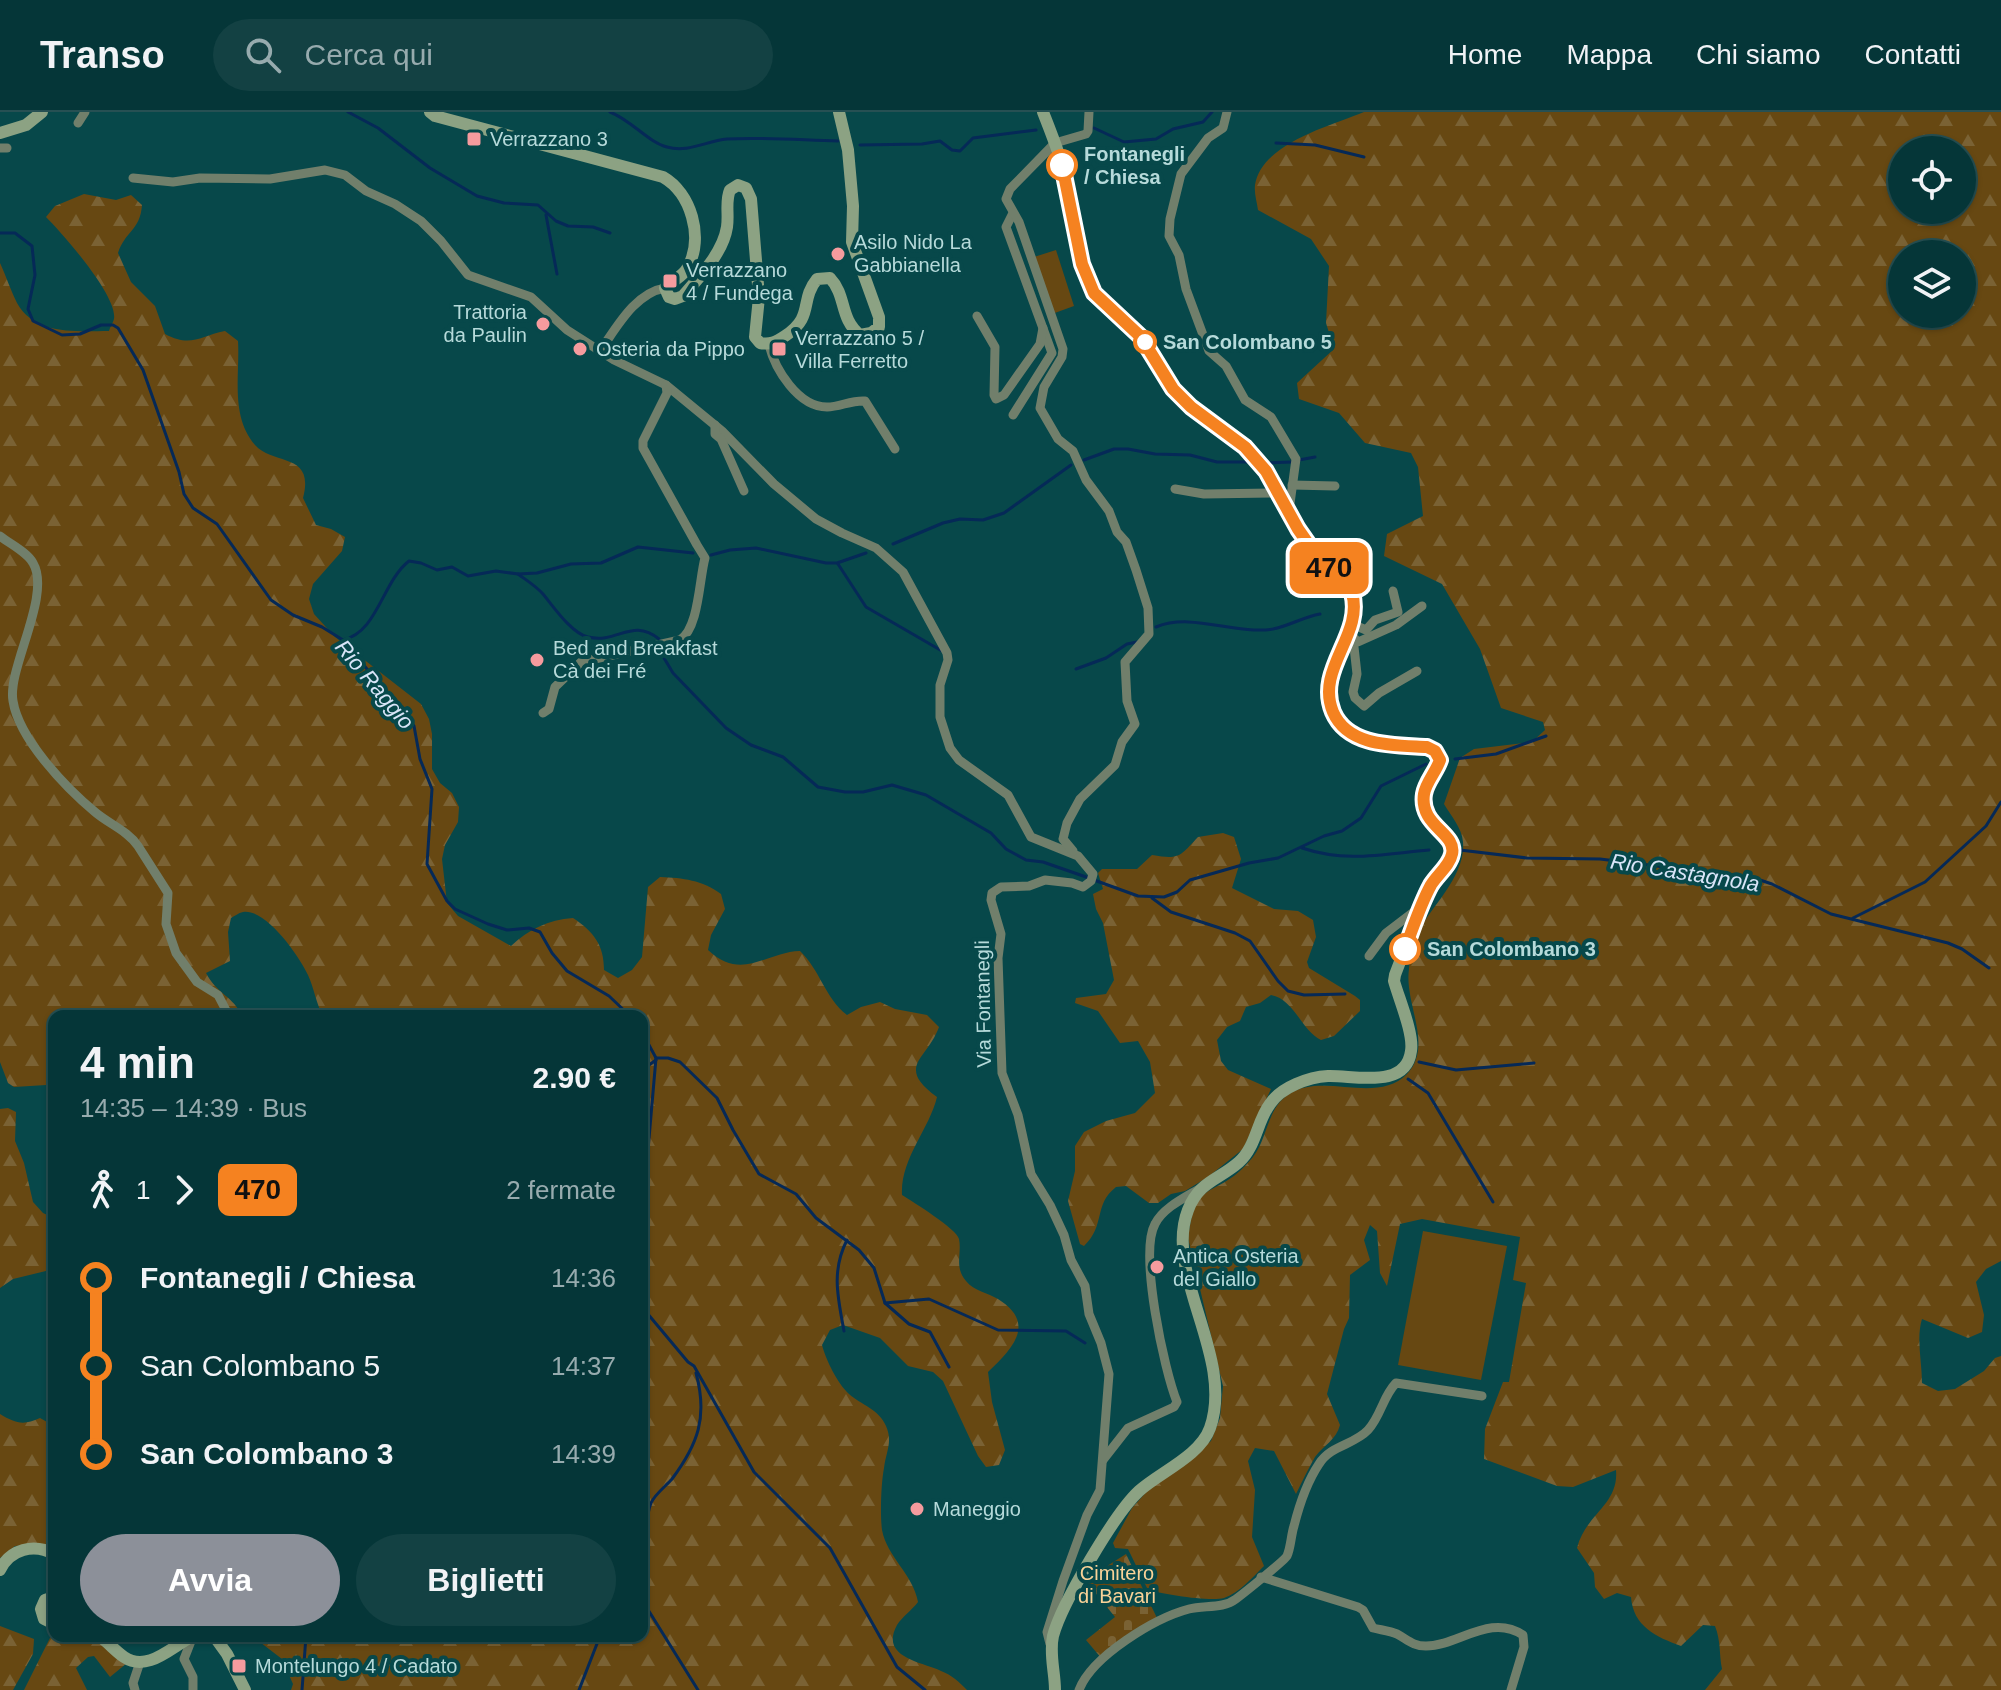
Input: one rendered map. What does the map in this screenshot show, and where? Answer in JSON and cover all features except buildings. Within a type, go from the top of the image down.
[{"type":"street","points":[[26,125],[32,112]]},
{"type":"street","points":[[0,133],[26,125],[42,112]]},
{"type":"street","points":[[78,123],[85,112]]},
{"type":"street","points":[[430,112],[435,116],[663,177],[677,186],[686,198],[692,215],[694,251],[688,268],[665,288],[652,293],[627,313],[600,351]]},
{"type":"street","points":[[665,288],[669,297],[679,298],[708,265],[726,236],[727,193],[734,187],[742,186],[751,199],[759,297],[755,337],[760,343],[769,345],[797,328],[804,318],[810,288],[817,279],[830,278],[838,286],[849,326],[860,335],[871,333],[879,327],[879,317],[852,242],[853,206],[848,150],[839,112]]},
{"type":"street","points":[[1043,112],[1067,181],[1082,264],[1094,293],[1141,337],[1173,389],[1191,407],[1245,447],[1266,471],[1314,552],[1352,593],[1355,602],[1352,628],[1357,674],[1353,692],[1355,698],[1364,706],[1379,693],[1417,671]]},
{"type":"street","points":[[1013,415],[1052,353],[1006,227],[1010,218],[1006,199],[1010,189],[1056,145],[1086,134],[1089,112]]},
{"type":"street","points":[[1227,112],[1223,128],[1208,138],[1181,174],[1169,236],[1179,255],[1186,289],[1209,351],[1226,366],[1245,400],[1271,417],[1296,459],[1289,511]]},
{"type":"street","points":[[133,178],[173,182],[200,178],[270,179],[325,170],[345,175],[366,191],[395,204],[421,221],[468,275],[535,299],[567,330],[666,385],[715,425],[774,484],[816,519],[876,548],[903,572],[947,653],[948,660],[940,685],[940,717],[950,748],[959,760],[1008,795],[1031,837],[1078,856]]},
{"type":"street","points":[[1010,218],[1019,222],[1063,349],[1062,357],[1044,387],[1040,408],[1058,439],[1073,451],[1086,480],[1109,511],[1117,532],[1126,542],[1148,608],[1150,625],[1149,634],[1125,662],[1127,701],[1135,724],[1122,742],[1115,765],[1080,799],[1063,835],[1064,841],[1078,856]]},
{"type":"street","points":[[977,316],[995,347],[996,399],[1004,395],[1040,344],[1044,327]]},
{"type":"street","points":[[769,345],[772,356],[794,391],[808,402],[827,407],[853,400],[865,401],[895,449]]},
{"type":"street","points":[[543,713],[549,709],[555,687],[581,662],[680,640],[686,636],[695,614],[705,558],[703,551],[643,448],[643,441],[667,393],[666,385]]},
{"type":"street","points":[[715,425],[715,434],[721,439],[744,491]]},
{"type":"street","points":[[1292,485],[1335,486]]},
{"type":"street","points":[[1175,489],[1204,494],[1280,493]]},
{"type":"street","points":[[0,536],[33,563],[37,577],[29,636],[13,685],[12,699],[16,713],[48,768],[95,812],[134,840],[168,893],[166,924],[176,953],[197,982],[218,995],[226,1010]]},
{"type":"street","points":[[1352,628],[1366,630],[1375,620],[1398,612],[1393,591]]},
{"type":"street","points":[[1352,628],[1356,642],[1362,642],[1422,606]]},
{"type":"street","points":[[1103,1460],[1128,1428],[1174,1407],[1177,1402],[1167,1377],[1148,1244],[1156,1221],[1179,1201],[1240,1162],[1250,1148],[1268,1106],[1277,1095],[1324,1076],[1382,1078],[1397,1074],[1407,1063],[1411,1051],[1394,981],[1431,886],[1452,854],[1452,845],[1425,812],[1427,785],[1440,760],[1435,751],[1427,747],[1365,740],[1349,733],[1337,720],[1327,698],[1329,680],[1352,628]]},
{"type":"street","name":"Via Fontanegli","points":[[1051,1647],[1047,1632],[1087,1515],[1100,1490],[1109,1374],[1089,1314],[1083,1280],[1071,1260],[1050,1205],[1031,1174],[1018,1115],[1002,1073],[998,958],[1001,934],[991,900],[992,893],[1001,887],[1029,886],[1045,880],[1083,887],[1087,885],[1093,874],[1078,856]]},
{"type":"street","points":[[1369,956],[1386,933],[1424,904]]},
{"type":"street","points":[[1055,1690],[1051,1647],[1066,1603],[1123,1509],[1137,1492],[1195,1449],[1209,1431],[1216,1402],[1214,1370],[1182,1248],[1186,1213],[1199,1189]]},
{"type":"street","points":[[1079,1690],[1090,1669],[1133,1637],[1179,1612],[1231,1602],[1285,1559],[1297,1514],[1317,1467],[1334,1449],[1368,1430],[1384,1406],[1389,1390],[1396,1383],[1482,1396]]},
{"type":"street","points":[[0,1570],[14,1553],[34,1549],[48,1552]]},
{"type":"street","points":[[1261,1577],[1305,1588],[1358,1607],[1373,1628],[1395,1633],[1413,1645],[1434,1645],[1479,1630],[1516,1630],[1523,1635],[1524,1647],[1511,1690]]},
{"type":"street","points":[[48,1599],[41,1609],[44,1619],[48,1621]]},
{"type":"street","points":[[106,1642],[127,1659],[140,1662],[153,1660],[183,1642]]},
{"type":"street","points":[[191,1642],[184,1659],[193,1677],[193,1690]]},
{"type":"street","points":[[218,1642],[245,1690]]},
{"type":"street","points":[[135,1690],[133,1683],[140,1662]]},
{"type":"green space","points":[[1364,112],[2001,112],[2001,1261],[1986,1269],[1976,1282],[1984,1315],[1982,1332],[1968,1338],[1922,1319],[1919,1342],[1922,1383],[1938,1391],[1955,1389],[2001,1356],[2001,1690],[1705,1690],[1722,1669],[1715,1626],[1703,1625],[1681,1646],[1663,1639],[1641,1623],[1631,1597],[1617,1593],[1604,1599],[1595,1587],[1594,1573],[1577,1548],[1587,1526],[1612,1492],[1616,1470],[1573,1487],[1557,1486],[1484,1459],[1485,1429],[1503,1382],[1509,1382],[1526,1283],[1513,1280],[1520,1237],[1422,1219],[1400,1224],[1387,1286],[1380,1273],[1377,1231],[1370,1225],[1364,1240],[1370,1260],[1350,1275],[1349,1318],[1327,1394],[1340,1425],[1333,1439],[1315,1457],[1296,1494],[1274,1451],[1255,1448],[1248,1461],[1255,1490],[1252,1537],[1264,1566],[1241,1588],[1224,1598],[1186,1597],[1148,1590],[1128,1549],[1115,1548],[1113,1543],[1132,1508],[1149,1489],[1211,1441],[1220,1418],[1223,1386],[1188,1238],[1197,1203],[1208,1191],[1237,1174],[1253,1157],[1276,1107],[1289,1094],[1318,1086],[1381,1087],[1395,1083],[1407,1074],[1415,1063],[1418,1050],[1409,982],[1413,947],[1423,923],[1453,879],[1462,855],[1461,832],[1444,804],[1460,758],[1474,749],[1532,742],[1545,730],[1543,722],[1501,708],[1480,649],[1442,584],[1384,556],[1387,534],[1423,516],[1418,467],[1411,453],[1365,443],[1339,413],[1299,399],[1297,383],[1334,349],[1326,323],[1329,266],[1311,239],[1258,210],[1255,185],[1260,171],[1270,158],[1316,130]]},
{"type":"green space","points":[[84,194],[116,200],[131,195],[142,205],[141,214],[118,253],[131,282],[155,306],[165,334],[189,341],[225,331],[238,341],[239,408],[247,434],[263,451],[298,467],[305,483],[303,498],[316,525],[345,537],[342,551],[313,584],[309,599],[314,614],[335,637],[421,704],[429,719],[432,769],[440,783],[452,793],[459,807],[458,822],[445,845],[442,859],[447,903],[458,916],[511,946],[539,926],[573,918],[596,940],[602,953],[604,970],[618,978],[632,970],[642,957],[648,887],[660,877],[692,881],[721,894],[725,909],[711,935],[708,950],[720,959],[743,965],[800,951],[833,1000],[847,1015],[880,1002],[895,1009],[927,1015],[939,1027],[916,1070],[918,1078],[937,1097],[910,1157],[902,1195],[951,1229],[959,1239],[962,1276],[977,1290],[1010,1308],[1017,1318],[1017,1337],[988,1372],[992,1402],[1005,1450],[999,1465],[986,1467],[978,1456],[943,1381],[933,1372],[908,1366],[880,1338],[843,1325],[830,1330],[822,1345],[840,1384],[879,1415],[888,1432],[882,1490],[882,1530],[918,1602],[897,1625],[894,1645],[906,1657],[949,1675],[967,1690],[291,1690],[293,1684],[282,1659],[260,1642],[648,1642],[648,1010],[321,1010],[308,975],[290,946],[262,917],[243,912],[231,918],[228,932],[230,961],[206,973],[238,1010],[48,1010],[48,1086],[14,1087],[8,1083],[0,1062],[0,263],[17,303],[35,321],[58,329],[109,331],[114,319],[107,296],[88,265],[46,217],[55,206]]},
{"type":"green space","points":[[1056,250],[1074,306],[1052,314],[1034,257]]},
{"type":"green space","points":[[1223,833],[1234,837],[1241,859],[1232,888],[1274,909],[1298,911],[1313,920],[1316,937],[1307,962],[1309,968],[1360,1000],[1360,1011],[1334,1036],[1321,1040],[1279,998],[1271,995],[1260,1003],[1246,1007],[1240,1021],[1227,1027],[1217,1040],[1221,1061],[1228,1070],[1271,1089],[1243,1149],[1208,1177],[1158,1203],[1149,1203],[1126,1186],[1116,1187],[1104,1201],[1095,1230],[1084,1246],[1080,1244],[1068,1201],[1075,1171],[1075,1146],[1084,1132],[1106,1121],[1135,1113],[1155,1093],[1150,1062],[1138,1041],[1120,1043],[1098,1011],[1075,1003],[1076,998],[1106,994],[1114,980],[1103,923],[1093,894],[1103,889],[1098,873],[1102,869],[1137,869],[1152,855],[1174,857],[1198,837]]},
{"type":"green space","points":[[8,1108],[16,1112],[15,1141],[24,1163],[33,1202],[48,1215],[48,1270],[13,1279],[0,1288],[0,1109]]},
{"type":"green space","points":[[1423,1231],[1507,1246],[1481,1380],[1398,1365]]},
{"type":"green space","points":[[0,1414],[19,1422],[40,1418],[47,1422],[48,1428],[48,1544],[15,1546],[0,1558]]},
{"type":"green space","name":"Cimitero di Bavari","points":[[1126,1554],[1157,1618],[1102,1659],[1086,1640],[1115,1617],[1085,1580]]},
{"type":"green space","points":[[0,1626],[34,1639],[33,1654],[13,1690],[0,1690]]},
{"type":"green space","points":[[48,1642],[101,1642],[127,1663],[110,1677],[94,1656],[88,1657],[76,1668],[87,1690],[24,1690]]},
{"type":"waterway","points":[[348,112],[378,128],[430,168],[477,196],[504,203],[538,205],[556,221],[568,226],[593,227],[610,233]]},
{"type":"waterway","points":[[610,112],[667,147],[690,148],[727,139],[838,141]]},
{"type":"waterway","points":[[1094,128],[1124,142],[1156,139],[1173,129],[1203,122],[1212,112]]},
{"type":"waterway","points":[[860,145],[940,141],[952,150],[960,151],[973,138],[1036,130]]},
{"type":"waterway","points":[[1276,143],[1315,145],[1364,157]]},
{"type":"waterway","points":[[546,215],[557,274]]},
{"type":"waterway","name":"Rio Raggio","points":[[0,233],[15,233],[32,246],[35,275],[28,309],[33,321],[62,335],[80,334],[101,325],[118,328],[143,370],[184,494],[193,508],[217,524],[271,600],[293,615],[343,640],[414,726],[420,759],[432,789],[427,864],[447,901],[455,909],[488,924],[507,930],[529,928],[540,932],[567,971],[609,996],[624,1010]]},
{"type":"waterway","points":[[1084,460],[1114,449],[1128,449],[1190,455],[1217,462],[1252,462]]},
{"type":"waterway","points":[[1299,460],[1315,457]]},
{"type":"waterway","points":[[1264,463],[1292,462]]},
{"type":"waterway","points":[[893,544],[943,523],[960,519],[983,520],[1004,513],[1071,465]]},
{"type":"waterway","points":[[343,640],[364,627],[392,581],[409,561],[437,570],[452,567],[468,576],[496,571],[537,573],[571,564],[601,563],[638,547],[693,553]]},
{"type":"waterway","points":[[711,555],[756,548],[837,563],[866,553]]},
{"type":"waterway","points":[[838,564],[866,607],[942,651]]},
{"type":"waterway","points":[[518,574],[540,591],[563,619],[582,635],[599,638],[641,630],[659,639]]},
{"type":"waterway","points":[[1156,627],[1184,622],[1273,629],[1320,614]]},
{"type":"waterway","points":[[1076,669],[1137,642]]},
{"type":"waterway","points":[[661,653],[673,673],[726,728],[751,745],[783,757],[818,787],[863,792],[892,785],[926,795],[991,833],[1006,849],[1026,860],[1043,862],[1089,878]]},
{"type":"waterway","points":[[1455,759],[1496,754],[1546,736]]},
{"type":"waterway","points":[[1094,880],[1138,896],[1164,897],[1177,892],[1190,880],[1278,858],[1342,831],[1361,818],[1381,786],[1426,764]]},
{"type":"waterway","points":[[1853,918],[1925,882],[1986,826],[2001,802]]},
{"type":"waterway","name":"Rio Castagnola","points":[[1302,848],[1350,856],[1429,850]]},
{"type":"waterway","name":"Rio Castagnola","points":[[1460,850],[1527,858],[1600,859],[1754,878],[1831,914],[1948,943],[1989,968]]},
{"type":"waterway","points":[[1152,898],[1171,912],[1250,941],[1288,991],[1304,995],[1345,994]]},
{"type":"waterway","points":[[648,1043],[656,1058],[648,1150]]},
{"type":"waterway","points":[[656,1058],[680,1062],[717,1098],[759,1174],[796,1194],[816,1218],[859,1250],[874,1268],[885,1303],[909,1324],[930,1332],[949,1367]]},
{"type":"waterway","points":[[648,1066],[656,1060]]},
{"type":"waterway","points":[[1419,1062],[1456,1070],[1534,1063]]},
{"type":"waterway","points":[[1408,1079],[1428,1093],[1493,1202]]},
{"type":"waterway","points":[[844,1331],[837,1274],[847,1240]]},
{"type":"waterway","points":[[885,1303],[929,1299],[998,1330],[1066,1331],[1085,1343]]},
{"type":"waterway","points":[[648,1314],[694,1366],[754,1472],[830,1548],[897,1667],[925,1690]]},
{"type":"waterway","points":[[648,1516],[651,1503],[672,1479],[694,1442],[701,1417],[696,1373]]},
{"type":"waterway","points":[[648,1610],[698,1690]]},
{"type":"waterway","points":[[302,1690],[306,1642]]},
{"type":"waterway","points":[[579,1690],[598,1642]]},
{"type":"bus line","name":"470","points":[[1062,165],[1082,264],[1094,293],[1141,337],[1173,389],[1191,407],[1245,447],[1266,471],[1314,552],[1352,593],[1355,602],[1353,620],[1329,680],[1327,698],[1337,720],[1349,733],[1365,740],[1427,747],[1435,751],[1440,760],[1427,785],[1425,812],[1429,820],[1447,836],[1452,845],[1452,854],[1431,886],[1405,949]]},
{"type":"place","name":"Verrazzano 3","points":[[474,139]]},
{"type":"place","name":"Fontanegli / Chiesa","points":[[1062,165]]},
{"type":"place","name":"Asilo Nido La Gabbianella","points":[[838,254]]},
{"type":"place","name":"Verrazzano 4 / Fundega","points":[[670,281]]},
{"type":"place","name":"Trattoria da Paulin","points":[[543,324]]},
{"type":"place","name":"San Colombano 5","points":[[1145,342]]},
{"type":"place","name":"Osteria da Pippo","points":[[580,349]]},
{"type":"place","name":"Verrazzano 5 / Villa Ferretto","points":[[779,349]]},
{"type":"place","name":"Bed and Breakfast Cà dei Fré","points":[[537,660]]},
{"type":"place","name":"San Colombano 3","points":[[1405,949]]},
{"type":"place","name":"Antica Osteria del Giallo","points":[[1157,1267]]},
{"type":"place","name":"Maneggio","points":[[917,1509]]},
{"type":"place","name":"Montelungo 4 / Cadato","points":[[239,1666]]}]
